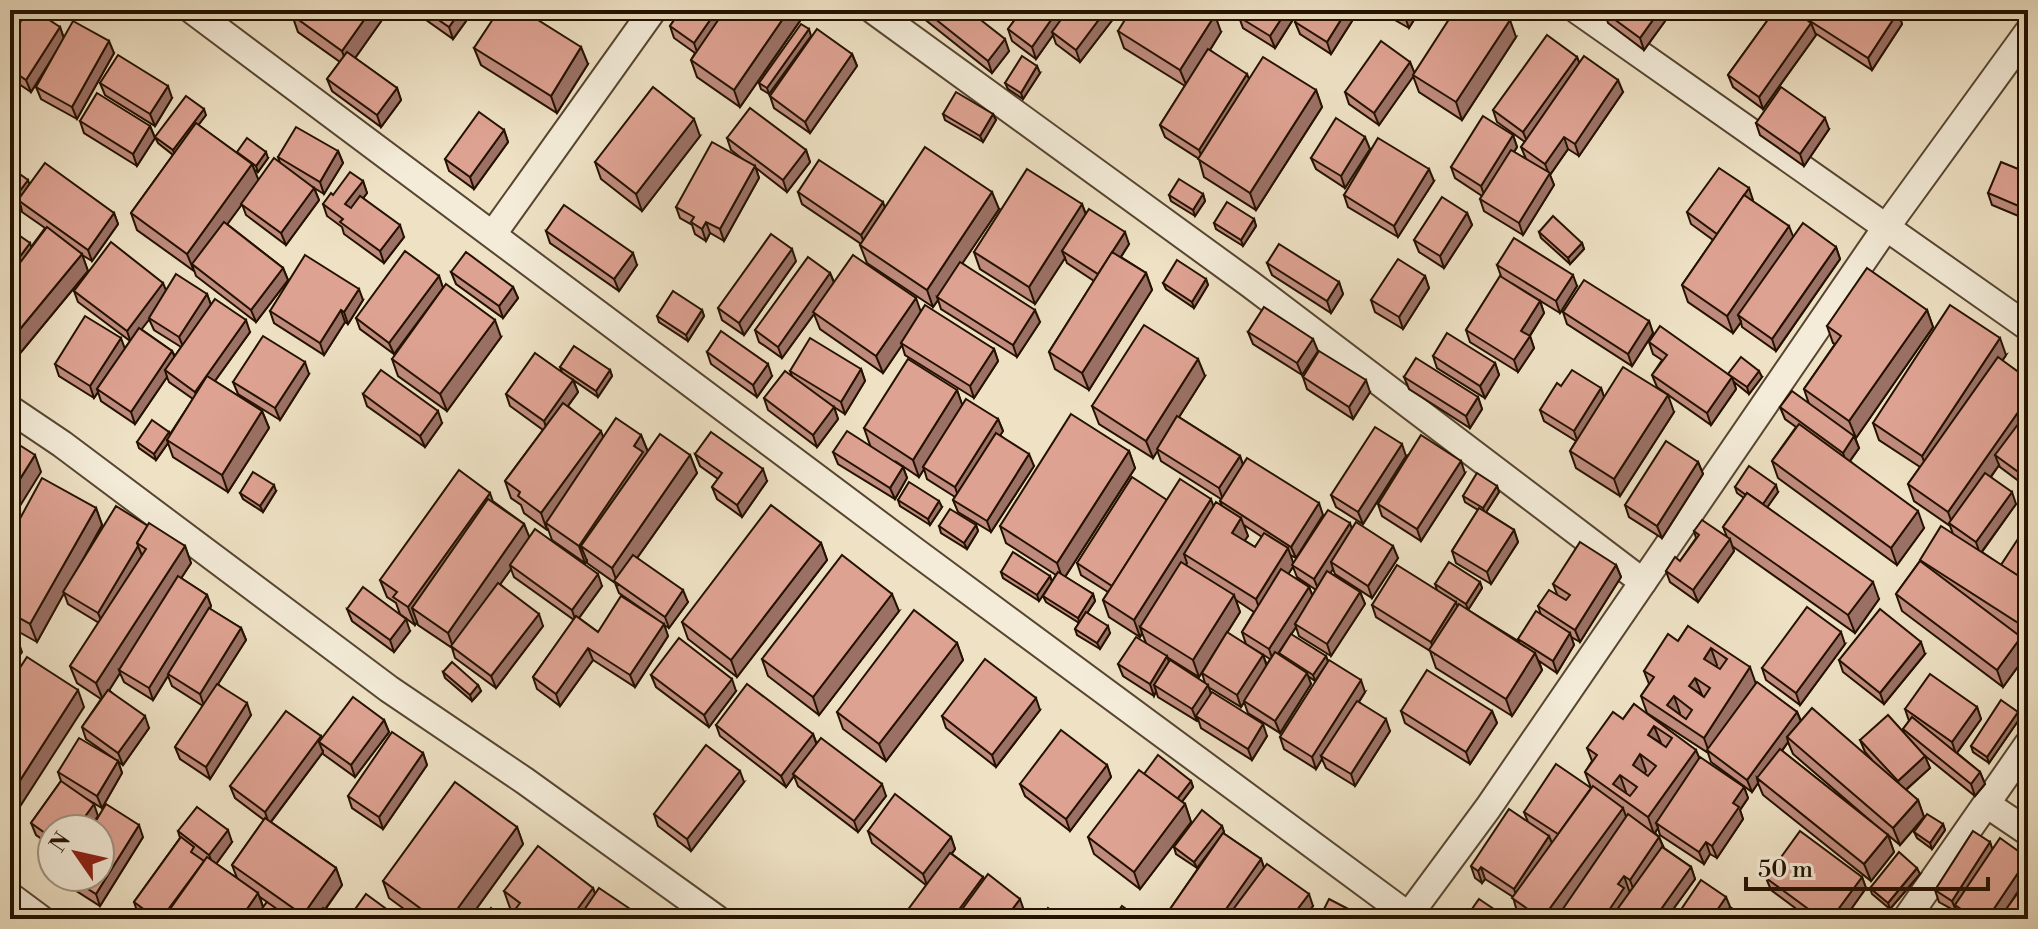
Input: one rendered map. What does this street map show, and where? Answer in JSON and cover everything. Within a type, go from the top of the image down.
[{"type":"street","points":[[192,10],[1409,918],[1488,808],[1887,226],[2028,32]]},
{"type":"street","points":[[493,234],[653,10]]},
{"type":"street","points":[[873,10],[1250,284],[1643,582]]},
{"type":"street","points":[[1577,10],[2028,327]]},
{"type":"street","points":[[10,409],[62,444],[389,689],[525,781],[717,919]]},
{"type":"street","points":[[1906,919],[2028,744]]},
{"type":"street","points":[[1988,805],[2028,832]]},
{"type":"street","points":[[10,896],[41,919]]},
{"type":"building","points":[[28,10],[34,10],[60,27],[26,80],[10,69],[10,38]]},
{"type":"building","points":[[296,10],[371,10],[342,51],[292,15]]},
{"type":"building","points":[[424,10],[461,10],[449,27]]},
{"type":"building","points":[[499,10],[522,10],[581,47],[551,96],[474,48]]},
{"type":"building","points":[[681,10],[717,10],[694,43],[670,26]]},
{"type":"building","points":[[725,10],[789,10],[734,90],[691,60]]},
{"type":"building","points":[[924,10],[968,10],[1005,39],[988,61]]},
{"type":"building","points":[[1022,10],[1058,10],[1032,47],[1008,29]]},
{"type":"building","points":[[1068,10],[1106,10],[1076,50],[1052,32]]},
{"type":"building","points":[[1131,10],[1208,10],[1215,15],[1180,70],[1118,31]]},
{"type":"building","points":[[1243,10],[1287,10],[1270,36],[1239,17]]},
{"type":"building","points":[[1303,10],[1347,10],[1327,42],[1295,22]]},
{"type":"building","points":[[1393,10],[1408,10],[1405,17]]},
{"type":"building","points":[[1455,10],[1494,10],[1510,20],[1456,102],[1413,75]]},
{"type":"building","points":[[1604,10],[1660,10],[1640,38]]},
{"type":"building","points":[[1775,10],[1793,10],[1811,23],[1759,97],[1728,75]]},
{"type":"building","points":[[1800,10],[1814,10],[1810,16]]},
{"type":"building","points":[[1817,10],[1898,12],[1868,58],[1810,21]]},
{"type":"building","points":[[73,21],[109,41],[72,107],[36,87]]},
{"type":"building","points":[[801,24],[809,29],[767,88],[759,83]]},
{"type":"building","points":[[817,29],[852,54],[805,122],[770,96]]},
{"type":"building","points":[[1547,35],[1577,57],[1523,132],[1493,110]]},
{"type":"building","points":[[1381,41],[1410,62],[1374,113],[1345,92]]},
{"type":"building","points":[[1208,49],[1247,74],[1199,150],[1160,125]]},
{"type":"building","points":[[347,52],[397,88],[377,115],[327,79]]},
{"type":"building","points":[[118,55],[168,86],[150,114],[100,83]]},
{"type":"building","points":[[1022,56],[1037,66],[1021,93],[1005,83]]},
{"type":"building","points":[[1584,56],[1618,80],[1575,144],[1564,137],[1545,164],[1521,147]]},
{"type":"building","points":[[1263,57],[1316,90],[1250,193],[1198,159]]},
{"type":"building","points":[[653,87],[694,119],[636,194],[595,162]]},
{"type":"building","points":[[1781,87],[1825,118],[1800,154],[1756,123]]},
{"type":"building","points":[[956,92],[993,114],[980,136],[943,114]]},
{"type":"building","points":[[97,93],[150,126],[133,154],[80,121]]},
{"type":"building","points":[[186,96],[204,109],[173,150],[155,137]]},
{"type":"building","points":[[750,108],[806,150],[783,180],[727,138]]},
{"type":"building","points":[[479,112],[504,130],[470,177],[445,159]]},
{"type":"building","points":[[1483,116],[1513,135],[1481,186],[1451,167]]},
{"type":"building","points":[[1336,118],[1365,137],[1341,176],[1311,158]]},
{"type":"building","points":[[196,123],[252,164],[187,254],[131,213]]},
{"type":"building","points":[[296,127],[338,151],[320,182],[278,157]]},
{"type":"building","points":[[2028,131],[2028,157],[2019,153]]},
{"type":"building","points":[[247,138],[266,152],[256,166],[237,152]]},
{"type":"building","points":[[1378,138],[1429,169],[1394,226],[1344,195]]},
{"type":"building","points":[[712,142],[755,166],[720,229],[706,222],[702,229],[691,222],[694,217],[676,207]]},
{"type":"building","points":[[925,147],[992,192],[927,290],[860,245]]},
{"type":"building","points":[[1511,150],[1550,173],[1519,223],[1480,199]]},
{"type":"building","points":[[274,158],[314,188],[281,233],[241,204]]},
{"type":"building","points":[[819,160],[883,202],[861,235],[798,192]]},
{"type":"building","points":[[2001,162],[2028,173],[2028,210],[1988,193]]},
{"type":"building","points":[[45,163],[114,213],[88,250],[18,200]]},
{"type":"building","points":[[10,167],[28,180],[10,204]]},
{"type":"building","points":[[1719,168],[1749,188],[1717,234],[1687,212]]},
{"type":"building","points":[[1027,169],[1082,204],[1029,287],[974,252]]},
{"type":"building","points":[[350,172],[363,181],[345,204],[351,208],[360,196],[400,225],[380,251],[340,222],[343,219],[323,204]]},
{"type":"building","points":[[1179,179],[1203,194],[1193,210],[1169,195]]},
{"type":"building","points":[[1744,195],[1789,226],[1727,316],[1682,285]]},
{"type":"building","points":[[1442,197],[1467,213],[1440,256],[1414,240]]},
{"type":"building","points":[[1227,202],[1254,219],[1241,240],[1214,223]]},
{"type":"building","points":[[564,205],[633,253],[614,279],[546,231]]},
{"type":"building","points":[[1089,209],[1125,232],[1098,274],[1062,251]]},
{"type":"building","points":[[1553,216],[1582,243],[1568,258],[1539,232]]},
{"type":"building","points":[[224,222],[283,268],[251,310],[192,264]]},
{"type":"building","points":[[1803,223],[1836,247],[1772,339],[1738,315]]},
{"type":"building","points":[[47,227],[82,254],[11,340],[10,276]]},
{"type":"building","points":[[10,229],[30,243],[10,270]]},
{"type":"building","points":[[771,234],[792,249],[739,323],[718,308]]},
{"type":"building","points":[[1514,238],[1573,275],[1556,301],[1497,265]]},
{"type":"building","points":[[111,242],[163,283],[127,331],[74,291]]},
{"type":"building","points":[[1279,244],[1339,282],[1327,301],[1267,263]]},
{"type":"building","points":[[405,251],[439,276],[389,343],[356,318]]},
{"type":"building","points":[[466,252],[513,287],[499,306],[451,272]]},
{"type":"building","points":[[1112,252],[1146,273],[1082,373],[1049,352]]},
{"type":"building","points":[[305,255],[359,289],[320,343],[270,311]]},
{"type":"building","points":[[853,255],[916,298],[876,356],[813,312]]},
{"type":"building","points":[[808,257],[830,273],[778,347],[755,330]]},
{"type":"building","points":[[1398,259],[1425,276],[1399,317],[1371,300]]},
{"type":"building","points":[[1177,260],[1206,279],[1192,302],[1163,283]]},
{"type":"building","points":[[960,262],[1035,310],[1013,345],[937,297]]},
{"type":"building","points":[[1867,268],[1927,310],[1849,421],[1804,389],[1841,336],[1827,326]]},
{"type":"building","points":[[176,274],[207,294],[179,337],[149,318]]},
{"type":"building","points":[[1500,276],[1540,301],[1521,331],[1530,336],[1514,360],[1466,330]]},
{"type":"building","points":[[1584,280],[1649,321],[1628,354],[1563,312]]},
{"type":"building","points":[[446,284],[495,320],[440,394],[392,359]]},
{"type":"building","points":[[673,291],[702,310],[686,335],[657,316]]},
{"type":"building","points":[[215,299],[246,320],[195,392],[165,370]]},
{"type":"building","points":[[925,305],[994,349],[970,386],[901,343]]},
{"type":"building","points":[[1950,305],[2000,338],[1922,456],[1873,423]]},
{"type":"building","points":[[1264,307],[1313,339],[1297,363],[1248,332]]},
{"type":"building","points":[[85,316],[121,338],[90,386],[55,364]]},
{"type":"building","points":[[1144,325],[1198,359],[1146,441],[1092,406]]},
{"type":"building","points":[[1660,326],[1732,377],[1707,413],[1652,375],[1667,355],[1649,342]]},
{"type":"building","points":[[139,328],[172,351],[131,412],[97,389]]},
{"type":"building","points":[[721,331],[768,364],[753,385],[707,352]]},
{"type":"building","points":[[1447,333],[1495,363],[1480,386],[1433,356]]},
{"type":"building","points":[[263,336],[305,362],[275,408],[233,382]]},
{"type":"building","points":[[810,338],[861,369],[841,402],[790,371]]},
{"type":"building","points":[[574,346],[610,370],[596,391],[560,367]]},
{"type":"building","points":[[1319,351],[1366,380],[1349,407],[1303,377]]},
{"type":"building","points":[[535,353],[573,380],[544,421],[506,394]]},
{"type":"building","points":[[1741,357],[1759,371],[1747,387],[1728,374]]},
{"type":"building","points":[[1998,357],[2028,379],[2028,398],[1948,512],[1908,484]]},
{"type":"building","points":[[1416,358],[1478,397],[1466,416],[1404,377]]},
{"type":"building","points":[[908,359],[957,390],[913,460],[864,428]]},
{"type":"building","points":[[1623,367],[1668,395],[1614,479],[1570,451]]},
{"type":"building","points":[[381,370],[438,411],[420,436],[363,394]]},
{"type":"building","points":[[1572,370],[1601,388],[1574,431],[1540,410],[1557,383],[1561,386]]},
{"type":"building","points":[[785,371],[834,407],[813,435],[764,398]]},
{"type":"building","points":[[207,376],[262,411],[222,475],[167,440]]},
{"type":"building","points":[[1792,391],[1854,436],[1843,453],[1780,407]]},
{"type":"building","points":[[966,399],[998,419],[955,487],[923,467]]},
{"type":"building","points":[[563,403],[601,431],[541,513],[518,496],[520,492],[505,481]]},
{"type":"building","points":[[2028,411],[2028,479],[1995,455]]},
{"type":"building","points":[[1071,414],[1129,451],[1057,563],[1000,526]]},
{"type":"building","points":[[1177,416],[1240,456],[1219,488],[1157,449]]},
{"type":"building","points":[[616,418],[641,435],[634,446],[643,452],[579,546],[546,523]]},
{"type":"building","points":[[152,420],[169,432],[154,454],[137,442]]},
{"type":"building","points":[[1799,424],[1918,511],[1891,548],[1772,461]]},
{"type":"building","points":[[1375,427],[1402,444],[1358,512],[1331,495]]},
{"type":"building","points":[[847,431],[903,467],[890,488],[833,452]]},
{"type":"building","points":[[711,432],[763,469],[737,505],[712,487],[722,473],[695,454]]},
{"type":"building","points":[[996,433],[1029,454],[987,521],[953,500]]},
{"type":"building","points":[[660,434],[690,455],[612,568],[581,546]]},
{"type":"building","points":[[1421,435],[1461,461],[1417,529],[1378,504]]},
{"type":"building","points":[[10,439],[35,455],[10,495]]},
{"type":"building","points":[[1666,441],[1698,462],[1657,526],[1625,505]]},
{"type":"building","points":[[1247,458],[1319,503],[1291,547],[1220,501]]},
{"type":"building","points":[[1749,466],[1776,485],[1763,504],[1735,487]]},
{"type":"building","points":[[459,470],[490,493],[408,607],[393,597],[397,592],[380,580]]},
{"type":"building","points":[[253,472],[274,485],[260,506],[240,493]]},
{"type":"building","points":[[1477,473],[1497,486],[1483,508],[1463,496]]},
{"type":"building","points":[[1985,473],[2012,492],[1976,542],[1949,523]]},
{"type":"building","points":[[1132,477],[1167,500],[1112,586],[1077,563]]},
{"type":"building","points":[[42,478],[96,508],[30,624],[10,613],[10,537]]},
{"type":"building","points":[[1180,479],[1211,499],[1134,620],[1103,600]]},
{"type":"building","points":[[909,482],[939,501],[928,519],[898,500]]},
{"type":"building","points":[[1747,493],[1873,582],[1848,615],[1723,527]]},
{"type":"building","points":[[488,499],[524,524],[448,633],[412,608]]},
{"type":"building","points":[[1216,502],[1241,518],[1232,533],[1255,547],[1264,533],[1288,548],[1256,599],[1184,554]]},
{"type":"building","points":[[771,505],[821,543],[731,660],[682,622]]},
{"type":"building","points":[[116,506],[148,526],[98,613],[63,592]]},
{"type":"building","points":[[1479,508],[1514,530],[1487,572],[1452,551]]},
{"type":"building","points":[[950,509],[976,525],[964,543],[939,526]]},
{"type":"building","points":[[1328,510],[1350,523],[1314,579],[1292,565]]},
{"type":"building","points":[[1702,520],[1730,539],[1693,590],[1666,571],[1675,557],[1680,561],[1699,535],[1694,531]]},
{"type":"building","points":[[1356,522],[1393,546],[1368,586],[1331,562]]},
{"type":"building","points":[[149,523],[185,546],[96,683],[70,666],[146,549],[137,543]]},
{"type":"building","points":[[1941,526],[2028,582],[2028,618],[2023,626],[1920,560]]},
{"type":"building","points":[[2028,526],[2028,582],[2001,565]]},
{"type":"building","points":[[535,529],[598,574],[572,610],[510,565]]},
{"type":"building","points":[[1580,542],[1616,565],[1575,630],[1538,606],[1549,590],[1566,600],[1570,595],[1553,584]]},
{"type":"building","points":[[1013,552],[1050,576],[1037,595],[1001,572]]},
{"type":"building","points":[[633,555],[683,590],[665,617],[614,581]]},
{"type":"building","points":[[842,555],[892,594],[813,697],[762,659]]},
{"type":"building","points":[[1920,561],[2021,637],[1997,670],[1896,594]]},
{"type":"building","points":[[1181,562],[1234,595],[1193,660],[1140,627]]},
{"type":"building","points":[[1449,562],[1480,582],[1466,604],[1435,584]]},
{"type":"building","points":[[1397,565],[1456,602],[1431,642],[1372,605]]},
{"type":"building","points":[[1281,569],[1309,587],[1269,649],[1242,632]]},
{"type":"building","points":[[1327,571],[1360,592],[1327,644],[1295,624]]},
{"type":"building","points":[[1058,572],[1093,594],[1078,618],[1043,596]]},
{"type":"building","points":[[178,576],[207,595],[149,688],[119,670]]},
{"type":"building","points":[[498,583],[539,614],[491,676],[451,646]]},
{"type":"building","points":[[363,587],[406,619],[390,640],[347,609]]},
{"type":"building","points":[[621,596],[664,624],[630,675],[588,648],[556,694],[533,677],[576,616],[598,632]]},
{"type":"building","points":[[1459,604],[1535,653],[1506,699],[1429,650]]},
{"type":"building","points":[[1807,607],[1841,632],[1796,693],[1762,668]]},
{"type":"building","points":[[209,608],[241,628],[200,694],[168,674]]},
{"type":"building","points":[[1880,609],[1921,642],[1880,693],[1839,660]]},
{"type":"building","points":[[914,610],[957,643],[879,744],[837,712]]},
{"type":"building","points":[[1536,611],[1570,633],[1553,661],[1518,639]]},
{"type":"building","points":[[1086,612],[1108,626],[1097,643],[1075,629]]},
{"type":"building","points":[[1688,626],[1750,667],[1704,738],[1641,696],[1654,677],[1644,671],[1668,634],[1678,641]],"holes":[[[1711,648],[1727,659],[1720,669],[1704,659]],[[1695,678],[1710,688],[1704,697],[1689,686]],[[1674,696],[1692,710],[1686,719],[1667,705]]]},
{"type":"building","points":[[1227,632],[1263,655],[1237,695],[1202,673]]},
{"type":"building","points":[[1291,634],[1326,656],[1313,675],[1279,653]]},
{"type":"building","points":[[1136,637],[1167,656],[1150,684],[1118,664]]},
{"type":"building","points":[[679,638],[732,679],[704,715],[651,675]]},
{"type":"building","points":[[1275,652],[1307,673],[1275,721],[1244,701]]},
{"type":"building","points":[[27,657],[78,690],[10,796],[10,683]]},
{"type":"building","points":[[985,659],[1036,698],[992,755],[942,716]]},
{"type":"building","points":[[1170,660],[1208,685],[1192,709],[1154,685]]},
{"type":"building","points":[[1329,660],[1361,680],[1312,757],[1280,737]]},
{"type":"building","points":[[452,662],[478,685],[470,695],[443,672]]},
{"type":"building","points":[[1427,670],[1492,711],[1466,752],[1401,711]]},
{"type":"building","points":[[1930,674],[1977,707],[1952,742],[1905,709]]},
{"type":"building","points":[[1757,682],[1797,712],[1747,780],[1707,750]]},
{"type":"building","points":[[217,684],[247,703],[206,767],[175,747]]},
{"type":"building","points":[[747,684],[813,734],[781,776],[716,725]]},
{"type":"building","points":[[108,690],[145,716],[118,753],[82,727]]},
{"type":"building","points":[[1212,692],[1263,724],[1248,749],[1196,716]]},
{"type":"building","points":[[353,697],[384,720],[351,765],[319,742]]},
{"type":"building","points":[[2001,700],[2018,712],[1987,757],[1971,746]]},
{"type":"building","points":[[1357,701],[1386,719],[1351,774],[1321,756]]},
{"type":"building","points":[[1634,704],[1696,750],[1648,817],[1585,772],[1597,755],[1587,748],[1613,712],[1623,719]],"holes":[[[1654,726],[1672,738],[1666,747],[1648,735]],[[1640,754],[1656,766],[1648,776],[1633,765]],[[1620,775],[1637,787],[1630,796],[1613,784]]]},
{"type":"building","points":[[1812,708],[1918,800],[1893,828],[1787,737]]},
{"type":"building","points":[[286,711],[321,736],[265,812],[230,786]]},
{"type":"building","points":[[1888,715],[1925,756],[1898,781],[1860,740]]},
{"type":"building","points":[[1912,717],[1980,772],[1971,784],[1903,729]]},
{"type":"building","points":[[1061,730],[1107,765],[1066,819],[1020,784]]},
{"type":"building","points":[[392,732],[423,753],[379,817],[348,796]]},
{"type":"building","points":[[79,738],[118,761],[97,796],[58,772]]},
{"type":"building","points":[[821,738],[882,784],[854,821],[793,774]]},
{"type":"building","points":[[706,745],[740,771],[687,839],[654,814]]},
{"type":"building","points":[[1780,749],[1888,835],[1864,864],[1757,778]]},
{"type":"building","points":[[1158,755],[1191,781],[1177,799],[1144,774]]},
{"type":"building","points":[[1700,757],[1744,787],[1733,803],[1739,807],[1712,846],[1706,842],[1699,852],[1656,823]]},
{"type":"building","points":[[1556,764],[1591,788],[1558,834],[1524,812]]},
{"type":"building","points":[[1139,770],[1185,804],[1134,872],[1088,837]]},
{"type":"building","points":[[61,781],[94,804],[88,813],[38,813]]},
{"type":"building","points":[[455,782],[517,827],[450,919],[435,919],[383,881]]},
{"type":"building","points":[[1593,786],[1623,808],[1542,919],[1512,898]]},
{"type":"building","points":[[895,794],[951,837],[923,874],[868,831]]},
{"type":"building","points":[[106,804],[139,825],[116,862],[116,813],[101,813]]},
{"type":"building","points":[[197,807],[228,830],[209,855],[178,831]]},
{"type":"building","points":[[1509,809],[1549,836],[1514,889],[1481,867],[1478,871],[1471,866]]},
{"type":"building","points":[[1202,810],[1222,826],[1194,862],[1174,847]]},
{"type":"building","points":[[1628,814],[1659,837],[1630,880],[1624,876],[1618,884],[1624,888],[1603,919],[1556,919]]},
{"type":"building","points":[[1927,814],[1943,824],[1930,843],[1914,832]]},
{"type":"building","points":[[265,818],[336,868],[303,915],[232,865]]},
{"type":"building","points":[[1800,831],[1862,877],[1831,919],[1822,919],[1766,878]]},
{"type":"building","points":[[1973,831],[1990,842],[1952,901],[1935,890]]},
{"type":"building","points":[[1223,833],[1261,859],[1219,919],[1179,919],[1168,912]]},
{"type":"building","points":[[181,837],[194,847],[191,852],[204,861],[161,919],[157,919],[134,902]]},
{"type":"building","points":[[2000,838],[2028,858],[1987,919],[1976,919],[1955,905]]},
{"type":"building","points":[[538,846],[593,888],[570,919],[508,919],[520,903],[504,891]]},
{"type":"building","points":[[1662,847],[1691,867],[1654,919],[1622,919],[1614,914]]},
{"type":"building","points":[[1899,852],[1917,868],[1888,903],[1870,888]]},
{"type":"building","points":[[950,853],[983,877],[952,919],[901,919]]},
{"type":"building","points":[[207,857],[258,893],[240,919],[163,919]]},
{"type":"building","points":[[1267,864],[1309,894],[1290,919],[1226,919]]},
{"type":"building","points":[[988,874],[1020,899],[1005,919],[955,919]]},
{"type":"building","points":[[2028,879],[2028,919],[1999,919]]},
{"type":"building","points":[[1701,880],[1726,897],[1711,919],[1679,919],[1676,917]]},
{"type":"building","points":[[599,888],[645,919],[578,919]]},
{"type":"building","points":[[366,894],[400,919],[348,919]]},
{"type":"building","points":[[1329,899],[1356,913],[1353,919],[1319,919]]},
{"type":"building","points":[[1479,899],[1504,916],[1503,919],[1465,919]]},
{"type":"building","points":[[267,902],[291,919],[254,919]]},
{"type":"building","points":[[1122,906],[1140,919],[1113,919]]},
{"type":"building","points":[[1730,907],[1750,919],[1722,919]]},
{"type":"building","points":[[323,908],[337,919],[315,919]]},
{"type":"building","points":[[491,908],[506,919],[483,919]]},
{"type":"building","points":[[1048,908],[1062,919],[1040,919]]}]
